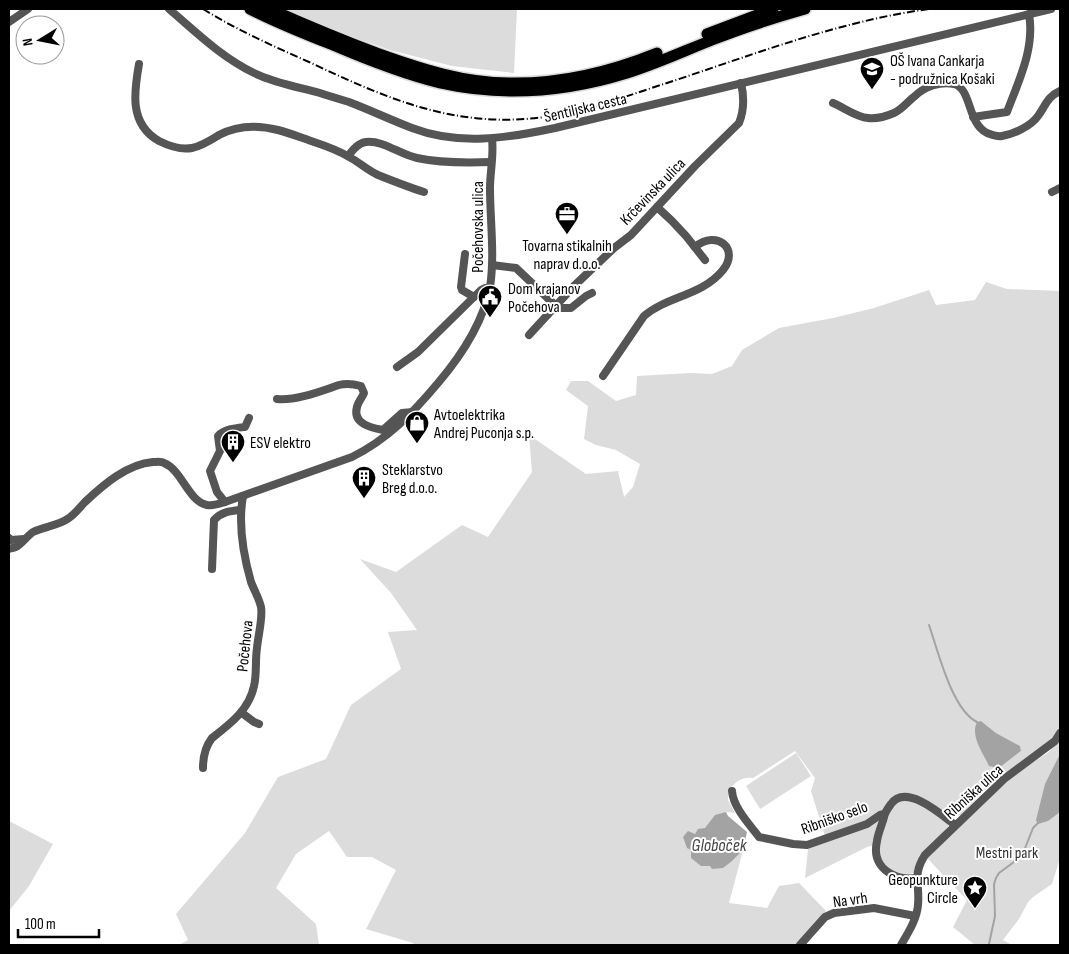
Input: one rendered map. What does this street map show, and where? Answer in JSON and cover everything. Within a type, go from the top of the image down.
[{"type":"highway","points":[[250,9],[307,35],[400,71],[441,83],[474,89],[509,92],[566,88],[628,73],[773,18],[805,9]]},
{"type":"highway","points":[[270,9],[360,47],[421,68],[478,81],[508,83],[562,80],[613,69],[774,9]]},
{"type":"street","points":[[9,22],[28,9]]},
{"type":"street","name":"Šentiljska cesta","points":[[169,9],[215,49],[256,74],[355,104],[421,131],[445,137],[476,140],[530,134],[1051,9]]},
{"type":"street","points":[[973,117],[1007,112],[1026,62],[1029,14]]},
{"type":"street","points":[[139,64],[135,89],[135,103],[139,120],[148,133],[169,146],[194,148],[234,129],[254,126],[278,130],[336,150],[376,174],[424,192]]},
{"type":"street","name":"Krčevinska ulica","points":[[529,334],[574,286],[614,248],[631,235],[695,166],[739,123],[743,106],[741,83]]},
{"type":"street","points":[[833,103],[857,115],[874,118],[895,113],[922,90],[937,84],[955,84],[964,92],[973,117],[981,129],[995,136],[1002,136],[1021,130],[1030,124],[1038,116],[1045,103],[1055,93],[1060,91]]},
{"type":"street","name":"Počehovska ulica","points":[[9,549],[16,547],[38,530],[60,524],[70,518],[90,498],[122,473],[140,465],[152,462],[165,463],[173,469],[197,501],[206,505],[212,506],[225,502],[241,504],[352,457],[382,439],[413,412],[455,362],[470,339],[485,305],[492,265],[490,188],[492,139]]},
{"type":"street","points":[[348,156],[358,144],[366,142],[386,146],[416,158],[455,162],[491,162]]},
{"type":"street","points":[[1052,192],[1060,188]]},
{"type":"street","points":[[657,207],[686,236],[705,260]]},
{"type":"street","points":[[603,376],[644,316],[664,303],[698,290],[723,270],[729,260],[728,251],[723,243],[716,239],[701,242],[694,247]]},
{"type":"street","points":[[465,254],[461,287],[462,290],[474,297]]},
{"type":"street","points":[[492,265],[516,268],[556,306],[561,308],[571,308],[592,293]]},
{"type":"street","points":[[398,367],[418,352],[481,290],[489,289]]},
{"type":"street","name":"Počehovska ulica","points":[[277,399],[297,398],[339,384],[355,384],[361,386],[364,393],[356,411],[359,420],[366,426],[383,430],[402,413],[413,412]]},
{"type":"street","points":[[225,502],[217,492],[210,471],[220,451],[218,436],[225,431],[245,427],[248,418]]},
{"type":"street","points":[[212,569],[214,520],[241,504]]},
{"type":"street","name":"Počehova","points":[[203,768],[203,757],[209,741],[242,713],[254,687],[262,612],[252,584],[242,542],[241,504]]},
{"type":"street","points":[[9,538],[11,540],[24,539]]},
{"type":"street","points":[[242,713],[259,724]]},
{"type":"street","name":"Ribniška ulica","points":[[916,878],[920,861],[955,825],[1012,773],[1055,741],[1060,734]]},
{"type":"street","name":"Ribniško selo","points":[[732,791],[732,798],[735,804],[759,837],[793,844],[807,845],[814,843],[845,830],[867,824],[884,814]]},
{"type":"street","points":[[901,945],[916,916],[918,906],[916,878],[898,877],[884,869],[880,863],[876,846],[884,814],[892,801],[910,796],[937,811],[955,825]]},
{"type":"street","name":"Na vrh","points":[[800,945],[826,917],[834,913],[874,908],[916,916]]},
{"type":"green space","points":[[285,9],[517,9],[514,73],[452,66],[390,50],[334,30]]},
{"type":"green space","points":[[986,282],[1007,289],[1060,291],[1060,730],[1053,741],[993,782],[961,815],[948,817],[948,827],[919,858],[914,873],[905,875],[894,873],[882,861],[878,844],[867,847],[805,878],[808,849],[826,839],[811,791],[815,778],[795,751],[753,778],[742,779],[728,790],[728,800],[735,813],[726,812],[732,861],[743,850],[729,903],[767,908],[779,886],[799,883],[826,911],[796,945],[414,945],[413,943],[366,929],[396,870],[372,857],[347,857],[329,831],[296,854],[276,888],[316,924],[319,945],[179,945],[188,940],[176,914],[245,833],[278,777],[326,759],[351,705],[401,669],[388,632],[417,630],[391,593],[360,559],[396,572],[462,525],[488,537],[532,472],[529,435],[586,474],[618,471],[624,497],[633,487],[640,464],[616,450],[596,445],[584,439],[588,406],[566,390],[571,381],[588,381],[616,401],[636,395],[637,376],[691,373],[712,374],[732,366],[742,350],[779,328],[874,308],[929,290],[936,305],[975,300]],"holes":[[[981,721],[996,733],[1020,746],[1021,751],[999,768]]]},
{"type":"green space","name":"Mestni park","points":[[1060,739],[1060,858],[1052,884],[1028,902],[1019,919],[1003,940],[1012,945],[975,945],[953,927],[967,900],[927,858],[1018,772],[1049,752]]},
{"type":"green space","points":[[796,753],[811,776],[760,809],[746,786]]},
{"type":"green space","points":[[9,821],[53,844],[29,886],[9,911]]},
{"type":"water","points":[[981,721],[996,733],[1020,746],[1021,751],[999,768],[989,766],[976,739],[975,727],[977,722]]},
{"type":"water","points":[[1060,754],[1060,812],[1048,821],[1038,824],[1036,820],[1045,784]]},
{"type":"water","name":"Globoček","points":[[726,812],[728,816],[747,832],[743,850],[723,868],[712,869],[710,866],[701,866],[691,858],[691,850],[687,848],[683,837],[688,831],[695,834],[698,829],[705,828],[715,815]]},
{"type":"waterway","points":[[929,625],[953,693],[968,715],[977,722]]},
{"type":"waterway","points":[[989,944],[995,916],[994,884],[996,878],[999,873],[1022,856],[1033,828],[1038,823]]},
{"type":"railway","points":[[203,9],[269,44],[395,99],[452,115],[481,119],[512,120],[545,117],[593,107],[830,30],[896,14],[929,9]]},
{"type":"place","name":"OŠ Ivana Cankarja - podružnica Košaki","points":[[872,90]]},
{"type":"place","name":"Tovarna stikalnih naprav d.o.o.","points":[[567,235]]},
{"type":"place","name":"Dom krajanov Počehova","points":[[490,318]]},
{"type":"place","name":"Avtoelektrika Andrej Puconja s.p.","points":[[417,444]]},
{"type":"place","name":"ESV elektro","points":[[233,463]]},
{"type":"place","name":"Steklarstvo Breg d.o.o.","points":[[364,499]]},
{"type":"place","name":"Geopunkture Circle","points":[[975,909]]}]
